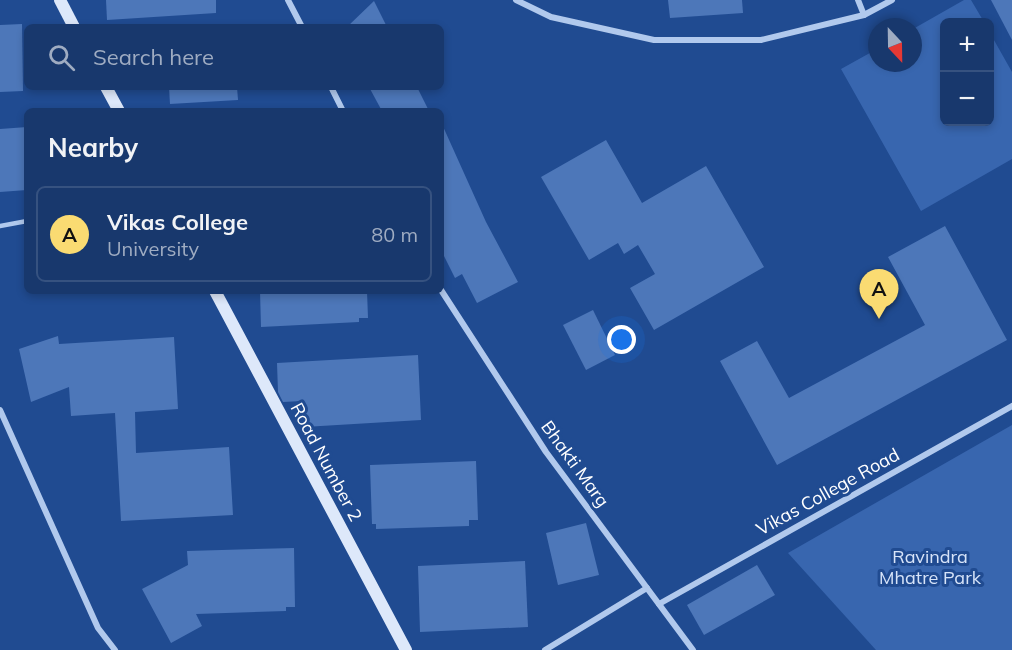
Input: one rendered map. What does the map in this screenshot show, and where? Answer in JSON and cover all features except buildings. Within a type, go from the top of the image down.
[{"type":"street","points":[[60,0],[72,24]]},
{"type":"street","points":[[288,0],[300,24]]},
{"type":"street","points":[[516,0],[552,17],[654,40],[761,40],[864,15],[892,0]]},
{"type":"street","points":[[858,0],[864,15]]},
{"type":"street","points":[[108,90],[117,108]]},
{"type":"street","points":[[332,90],[342,108]]},
{"type":"street","name":"Road Number 2","points":[[217,294],[406,650]]},
{"type":"street","name":"Bhakti Marg","points":[[444,294],[546,452],[693,650]]},
{"type":"street","name":"Vikas College Road","points":[[659,604],[1012,406]]},
{"type":"street","points":[[0,410],[98,628],[111,648]]},
{"type":"street","points":[[544,650],[647,588]]},
{"type":"lane","points":[[0,226],[24,222]]},
{"type":"green space","points":[[964,0],[971,0],[982,18],[940,18],[940,126],[994,126],[994,40],[1012,72],[1012,159],[921,211],[841,69],[868,54],[868,72],[922,72],[922,24]]},
{"type":"green space","name":"Ravindra Mhatre Park","points":[[1012,425],[1012,650],[876,650],[788,553]]},
{"type":"place","name":"Vikas College","points":[[879,319]]}]
